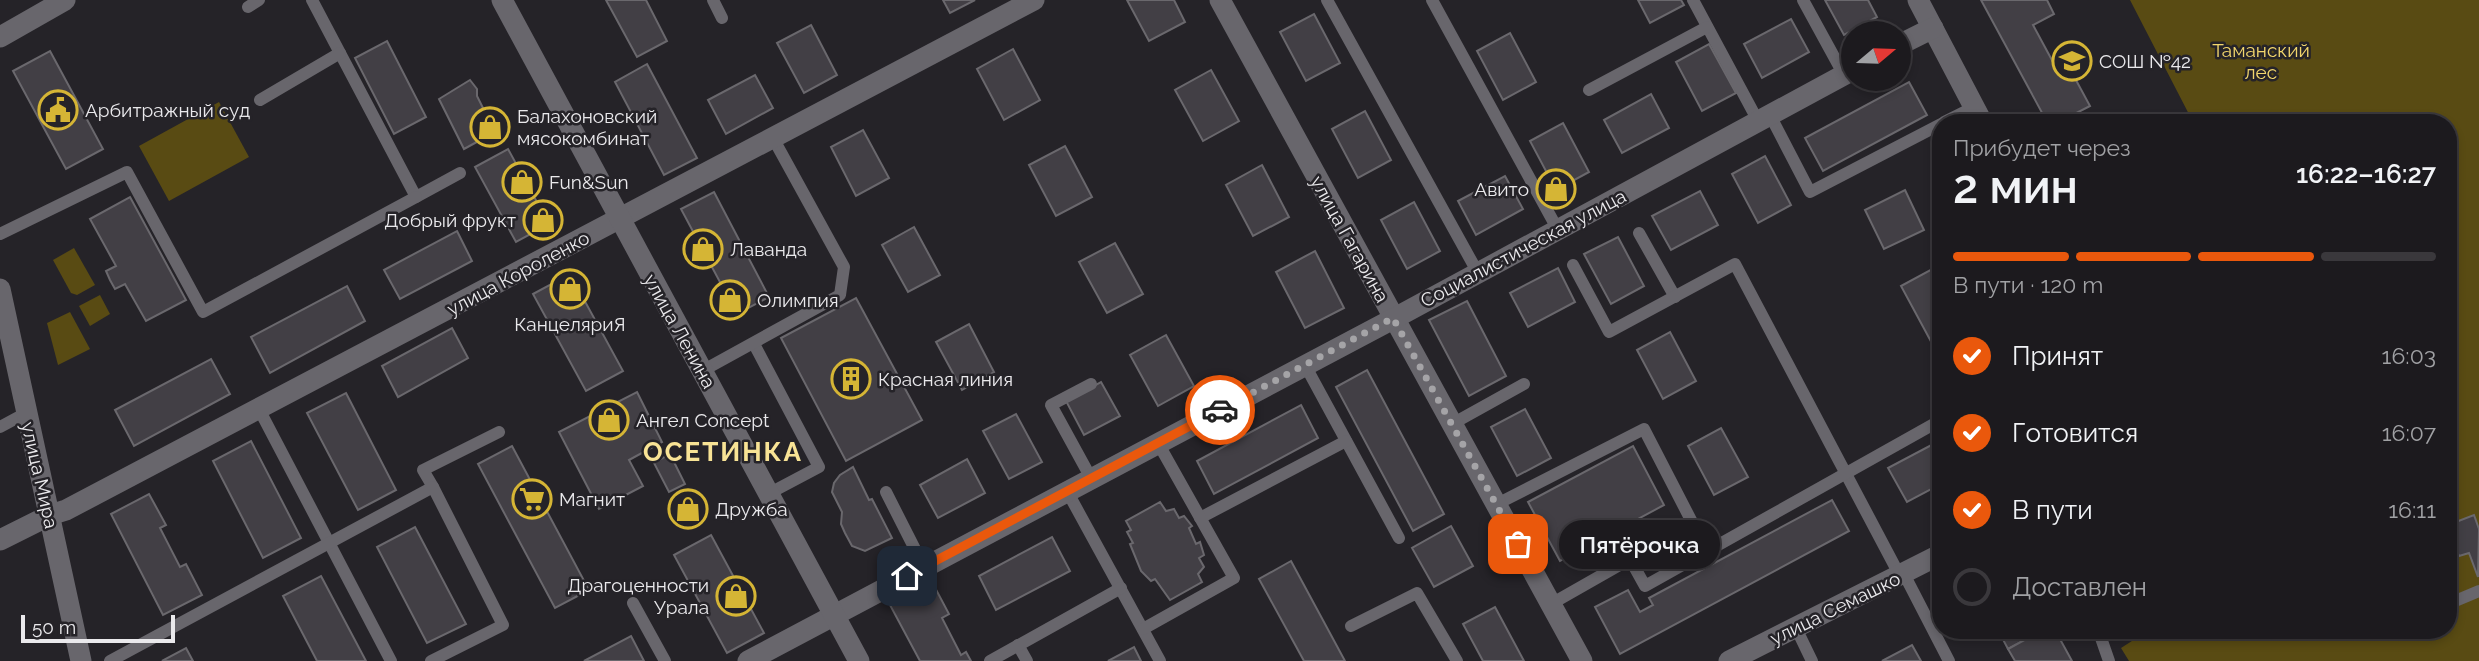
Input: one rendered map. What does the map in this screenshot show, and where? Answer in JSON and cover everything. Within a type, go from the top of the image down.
[{"type":"street","points":[[0,37],[65,0]]},
{"type":"street","name":"улица Ленина","points":[[502,0],[859,661]]},
{"type":"street","name":"улица Короленко","points":[[0,540],[66,510],[1034,0]]},
{"type":"street","name":"улица Гагарина","points":[[1220,0],[1582,661]]},
{"type":"street","points":[[1918,0],[1977,114]]},
{"type":"street","points":[[1911,39],[1933,28]]},
{"type":"street","name":"Социалистическая улица","points":[[748,661],[1478,273],[1841,76]]},
{"type":"street","name":"улица Мира","points":[[0,289],[81,661]]},
{"type":"street","name":"улица Семашко","points":[[1728,661],[1932,560]]},
{"type":"lane","points":[[312,0],[416,197]]},
{"type":"lane","points":[[713,0],[722,18]]},
{"type":"lane","points":[[1327,0],[1478,273]]},
{"type":"lane","points":[[1433,0],[1558,230]]},
{"type":"lane","points":[[1693,0],[1810,192],[1932,128]]},
{"type":"lane","points":[[1803,0],[1841,61]]},
{"type":"lane","points":[[1589,90],[1707,27]]},
{"type":"lane","points":[[260,100],[340,53]]},
{"type":"lane","points":[[702,371],[840,295],[844,267],[773,138]]},
{"type":"lane","points":[[0,234],[127,172],[203,312],[460,173]]},
{"type":"lane","points":[[1639,233],[1675,297]]},
{"type":"lane","points":[[1573,265],[1609,332],[1735,264],[1932,630]]},
{"type":"lane","points":[[754,344],[819,467],[768,494]]},
{"type":"lane","points":[[1305,365],[1399,538]]},
{"type":"lane","points":[[1091,384],[1052,405],[1091,478]]},
{"type":"lane","points":[[1452,424],[1524,384]]},
{"type":"lane","points":[[259,409],[391,661]]},
{"type":"lane","points":[[0,428],[26,413]]},
{"type":"lane","points":[[1630,559],[1645,586],[1932,425]]},
{"type":"lane","points":[[1497,504],[1644,429],[1693,524],[1551,604]]},
{"type":"lane","points":[[431,661],[503,625],[423,470],[499,432]]},
{"type":"lane","points":[[1200,518],[1346,441]]},
{"type":"lane","points":[[1143,629],[1234,578],[1158,443]]},
{"type":"lane","points":[[110,661],[433,487]]},
{"type":"lane","points":[[1067,491],[1160,661]]},
{"type":"lane","points":[[886,492],[925,567]]},
{"type":"lane","points":[[990,661],[1121,588]]},
{"type":"lane","points":[[2457,600],[2479,591]]},
{"type":"lane","points":[[1351,626],[1417,593],[1457,661]]},
{"type":"lane","points":[[633,603],[664,661]]},
{"type":"lane","points":[[1796,628],[1812,661]]},
{"type":"lane","points":[[1937,639],[1949,661]]},
{"type":"lane","points":[[2101,639],[2109,661]]},
{"type":"lane","points":[[1018,645],[1027,661]]},
{"type":"green space","name":"Таманский лес","points":[[2130,0],[2479,0],[2479,661],[2129,661],[2121,648],[2135,639],[2457,639],[2457,114],[2189,114]]},
{"type":"green space","points":[[219,102],[249,157],[169,201],[139,146]]},
{"type":"green space","points":[[74,248],[95,285],[77,295],[71,293],[53,260]]},
{"type":"green space","points":[[100,295],[110,314],[90,326],[79,306]]},
{"type":"green space","points":[[70,312],[90,349],[58,365],[47,323]]},
{"type":"building","points":[[606,0],[646,0],[667,41],[637,57]]},
{"type":"building","points":[[943,0],[975,0],[950,13]]},
{"type":"building","points":[[1127,0],[1174,0],[1185,22],[1149,41]]},
{"type":"building","points":[[1638,0],[1681,0],[1684,5],[1650,23]]},
{"type":"building","points":[[1825,0],[1868,0],[1877,17],[1870,21],[1841,21],[1841,29]]},
{"type":"building","points":[[1981,0],[2047,0],[2054,14],[2033,25],[2060,75],[2070,69],[2090,106],[2074,114],[2043,114]]},
{"type":"building","points":[[1314,14],[1340,63],[1306,81],[1280,32]]},
{"type":"building","points":[[1791,19],[1809,52],[1762,78],[1744,44]]},
{"type":"building","points":[[811,25],[837,75],[804,93],[777,43]]},
{"type":"building","points":[[1510,33],[1536,82],[1503,100],[1477,51]]},
{"type":"building","points":[[387,41],[426,117],[394,134],[355,58]]},
{"type":"building","points":[[1709,44],[1736,93],[1702,111],[1676,62]]},
{"type":"building","points":[[1013,49],[1040,100],[1004,120],[977,69]]},
{"type":"building","name":"Арбитражный суд","points":[[50,51],[103,149],[66,169],[13,71]]},
{"type":"building","points":[[647,64],[697,158],[664,175],[615,82]]},
{"type":"building","points":[[1211,70],[1239,121],[1203,141],[1175,90]]},
{"type":"building","points":[[755,75],[773,108],[726,134],[708,100]]},
{"type":"building","points":[[470,80],[477,89],[477,96],[495,132],[464,149],[439,99]]},
{"type":"building","points":[[1911,86],[1927,115],[1823,171],[1805,138],[1892,91],[1911,91]]},
{"type":"building","points":[[1651,94],[1669,128],[1622,153],[1604,120]]},
{"type":"building","points":[[1365,111],[1391,160],[1358,178],[1332,129]]},
{"type":"building","points":[[1563,123],[1589,172],[1556,190],[1530,141]]},
{"type":"building","points":[[863,130],[889,178],[856,196],[831,147]]},
{"type":"building","points":[[1065,146],[1092,197],[1056,216],[1029,165]]},
{"type":"building","points":[[508,149],[549,224],[516,242],[475,167]]},
{"type":"building","points":[[1765,156],[1791,205],[1758,223],[1732,174]]},
{"type":"building","points":[[1262,165],[1289,217],[1253,236],[1226,185]]},
{"type":"building","points":[[1505,176],[1523,209],[1476,235],[1458,201]]},
{"type":"building","points":[[1905,190],[1924,230],[1884,249],[1865,210]]},
{"type":"building","points":[[1700,191],[1718,225],[1671,250],[1652,216]]},
{"type":"building","points":[[714,192],[769,297],[737,314],[681,209]]},
{"type":"building","points":[[130,197],[186,300],[146,321],[125,284],[115,289],[110,280],[106,271],[116,266],[90,219]]},
{"type":"building","points":[[1414,202],[1440,251],[1407,269],[1381,220]]},
{"type":"building","points":[[914,227],[940,275],[908,292],[882,245]]},
{"type":"building","points":[[457,231],[472,261],[400,299],[384,270]]},
{"type":"building","points":[[1618,237],[1644,286],[1611,304],[1584,254]]},
{"type":"building","points":[[1115,243],[1143,294],[1107,313],[1079,262]]},
{"type":"building","points":[[1315,251],[1344,308],[1305,328],[1276,272]]},
{"type":"building","points":[[1558,268],[1575,302],[1528,327],[1510,293]]},
{"type":"building","points":[[1932,269],[1932,343],[1901,286]]},
{"type":"building","points":[[570,274],[623,371],[586,391],[533,294]]},
{"type":"building","points":[[347,286],[365,321],[270,373],[251,337]]},
{"type":"building","name":"Красная линия","points":[[856,298],[922,420],[846,461],[781,338]]},
{"type":"building","points":[[1467,301],[1506,376],[1469,396],[1429,320]]},
{"type":"building","points":[[969,324],[994,372],[962,390],[936,342]]},
{"type":"building","points":[[452,328],[468,358],[398,397],[382,366]]},
{"type":"building","points":[[1670,332],[1696,381],[1663,399],[1637,350]]},
{"type":"building","points":[[1166,335],[1194,386],[1158,406],[1130,355]]},
{"type":"building","points":[[211,359],[230,394],[134,446],[115,410]]},
{"type":"building","points":[[1367,370],[1444,514],[1413,531],[1336,387]]},
{"type":"building","points":[[1101,382],[1120,416],[1084,435],[1066,401]]},
{"type":"building","points":[[637,392],[662,442],[629,460],[643,486],[599,509],[559,432]]},
{"type":"building","points":[[346,393],[396,490],[358,510],[307,413]]},
{"type":"building","points":[[1301,405],[1318,438],[1214,494],[1197,461]]},
{"type":"building","points":[[1525,409],[1551,458],[1517,476],[1491,427]]},
{"type":"building","points":[[1016,414],[1042,462],[1009,479],[983,431]]},
{"type":"building","points":[[1721,428],[1748,477],[1714,495],[1688,446]]},
{"type":"building","points":[[251,441],[301,538],[263,558],[213,461]]},
{"type":"building","points":[[1932,445],[1932,489],[1907,502],[1888,468]]},
{"type":"building","points":[[512,446],[589,590],[555,608],[478,464]]},
{"type":"building","points":[[1633,446],[1664,505],[1560,561],[1528,502]]},
{"type":"building","points":[[670,454],[685,484],[669,492],[654,463]]},
{"type":"building","points":[[967,459],[985,493],[938,518],[920,485]]},
{"type":"building","points":[[853,467],[892,538],[865,551],[852,546],[841,524],[842,512],[832,492],[840,475]]},
{"type":"building","points":[[688,492],[701,518],[686,526],[673,500]]},
{"type":"building","points":[[149,494],[166,525],[160,528],[180,567],[186,564],[202,595],[163,615],[111,514]]},
{"type":"building","points":[[1832,500],[1849,531],[1620,654],[1595,607],[1628,590],[1640,612],[1653,605],[1649,598]]},
{"type":"building","points":[[1160,502],[1166,511],[1174,509],[1179,518],[1184,516],[1192,526],[1189,528],[1196,544],[1200,542],[1204,555],[1199,558],[1204,567],[1198,574],[1202,582],[1170,600],[1155,579],[1151,581],[1141,571],[1127,532],[1131,530],[1126,521]]},
{"type":"building","points":[[2474,515],[2479,529],[2478,577],[2469,553],[2459,556],[2457,551],[2457,522]]},
{"type":"building","points":[[1451,526],[1473,566],[1434,587],[1412,548]]},
{"type":"building","points":[[415,527],[466,624],[427,643],[377,547]]},
{"type":"building","points":[[711,535],[764,633],[727,653],[674,555]]},
{"type":"building","points":[[1052,537],[1070,571],[996,610],[979,576]]},
{"type":"building","points":[[1291,561],[1345,661],[1304,661],[1259,579]]},
{"type":"building","points":[[321,576],[366,661],[317,661],[283,596]]},
{"type":"building","points":[[932,582],[949,614],[942,618],[961,655],[966,652],[971,661],[920,661],[890,605]]},
{"type":"building","points":[[1495,607],[1524,661],[1483,661],[1463,624]]},
{"type":"building","points":[[631,636],[644,661],[584,661]]},
{"type":"building","points":[[2003,639],[2026,639],[2008,649]]},
{"type":"building","points":[[2026,639],[2060,639],[2072,661],[2015,661],[2008,649]]},
{"type":"building","points":[[1912,645],[1921,661],[1882,661]]},
{"type":"building","points":[[1134,647],[1141,661],[1108,661]]},
{"type":"building","points":[[186,648],[193,661],[162,661]]},
{"type":"way so far","points":[[1220,410],[1393,318],[1518,544]]},
{"type":"place","name":"СОШ №42","points":[[2072,61]]},
{"type":"place","name":"Арбитражный суд","points":[[58,110]]},
{"type":"place","name":"Балахоновский мясокомбинат","points":[[490,127]]},
{"type":"place","name":"Fun&Sun","points":[[522,182]]},
{"type":"place","name":"Авито","points":[[1556,189]]},
{"type":"place","name":"Добрый фрукт","points":[[543,220]]},
{"type":"place","name":"Лаванда","points":[[703,249]]},
{"type":"place","name":"КанцеляриЯ","points":[[570,289]]},
{"type":"place","name":"Олимпия","points":[[730,300]]},
{"type":"place","name":"Красная линия","points":[[851,379]]},
{"type":"place","name":"Ангел Concept","points":[[609,420]]},
{"type":"place","name":"Магнит","points":[[532,499]]},
{"type":"place","name":"Дружба","points":[[688,509]]},
{"type":"place","name":"Пятёрочка","points":[[1518,544]]},
{"type":"place","name":"Драгоценности Урала","points":[[736,596]]},
{"type":"district","name":"ОСЕТИНКА","points":[[723,452]]},
{"type":"route","points":[[907,576],[1220,410]]}]
